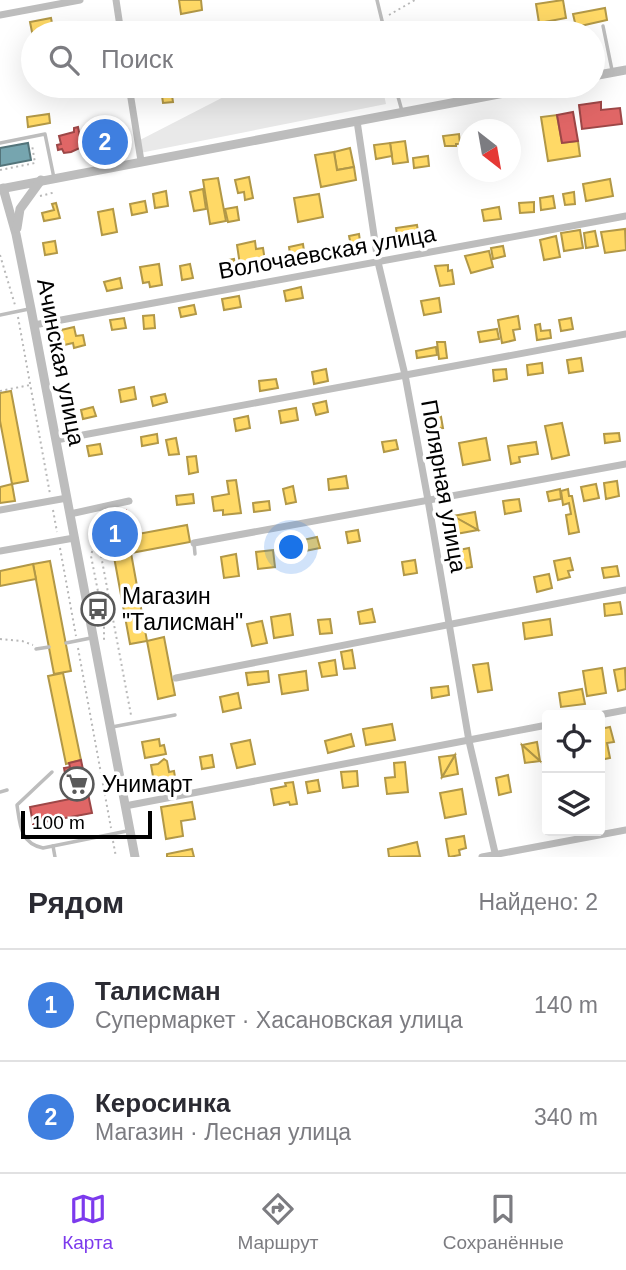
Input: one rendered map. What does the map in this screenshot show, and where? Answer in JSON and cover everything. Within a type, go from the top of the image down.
[{"type":"street","points":[[0,15],[79,0]]},
{"type":"street","points":[[116,0],[119,21]]},
{"type":"street","points":[[605,73],[626,70]]},
{"type":"street","points":[[131,98],[141,161]]},
{"type":"street","points":[[2,188],[477,98]]},
{"type":"street","name":"Полярная улица","points":[[357,121],[378,262],[405,375],[468,741],[495,856]]},
{"type":"street","name":"Ачинская улица","points":[[16,234],[20,209],[41,180]]},
{"type":"street","name":"Ачинская улица","points":[[2,188],[16,234],[31,309],[135,857]]},
{"type":"street","name":"Волочаевская улица","points":[[34,325],[626,216]]},
{"type":"street","points":[[56,440],[626,334]]},
{"type":"street","points":[[194,543],[626,464]]},
{"type":"street","points":[[0,510],[67,498]]},
{"type":"street","points":[[70,514],[129,501]]},
{"type":"street","points":[[0,551],[74,538]]},
{"type":"street","points":[[177,678],[626,590]]},
{"type":"street","points":[[605,714],[626,710]]},
{"type":"street","points":[[125,806],[542,726]]},
{"type":"street","points":[[482,857],[626,830]]},
{"type":"lane","points":[[377,0],[383,21]]},
{"type":"lane","points":[[605,36],[612,72]]},
{"type":"lane","points":[[398,98],[402,112]]},
{"type":"lane","points":[[0,143],[45,134],[54,178]]},
{"type":"lane","points":[[0,316],[31,309]]},
{"type":"lane","points":[[194,543],[195,554]]},
{"type":"lane","points":[[66,643],[94,643]]},
{"type":"lane","points":[[36,648],[49,647]]},
{"type":"lane","points":[[110,728],[175,715]]},
{"type":"lane","points":[[52,772],[17,805],[22,833],[26,839],[38,847],[53,846],[130,831]]},
{"type":"lane","points":[[0,792],[8,790]]},
{"type":"lane","points":[[53,846],[55,857]]},
{"type":"path","points":[[382,17],[415,0]]},
{"type":"path","points":[[0,170],[35,163],[32,142]]},
{"type":"path","points":[[0,255],[17,312],[116,857]]},
{"type":"path","points":[[0,391],[30,385]]},
{"type":"path","points":[[92,510],[133,723]]},
{"type":"path","points":[[79,651],[94,643],[104,646],[104,622],[91,556],[96,532]]},
{"type":"path","points":[[0,639],[22,641],[36,648]]},
{"type":"shaded area","points":[[222,98],[385,98],[386,104],[140,153],[138,141]]},
{"type":"building: Жильё","points":[[179,0],[201,0],[202,10],[181,14]]},
{"type":"building: Жильё","points":[[563,0],[566,18],[539,21],[536,4]]},
{"type":"building: Жильё","points":[[605,8],[607,20],[575,21],[573,14]]},
{"type":"building: Жильё","points":[[162,98],[172,98],[173,102],[163,103]]},
{"type":"building: Жильё","points":[[49,114],[50,123],[28,127],[27,117]]},
{"type":"building: Жильё","points":[[557,115],[562,143],[578,141],[580,156],[548,161],[541,117]]},
{"type":"building: Жильё","points":[[127,132],[130,140],[114,144],[112,135]]},
{"type":"building: Жильё","points":[[458,134],[458,144],[445,146],[443,136]]},
{"type":"building: Жильё","points":[[405,141],[408,162],[393,164],[390,143]]},
{"type":"building: Жильё","points":[[390,143],[392,156],[376,159],[374,145]]},
{"type":"building: Жильё","points":[[350,148],[354,167],[337,170],[334,152]]},
{"type":"building: Жильё","points":[[334,152],[337,170],[354,167],[356,180],[321,187],[315,155]]},
{"type":"building: Жильё","points":[[428,156],[429,166],[414,168],[413,158]]},
{"type":"building: Жильё","points":[[249,177],[253,198],[245,200],[244,192],[238,193],[235,180]]},
{"type":"building: Жильё","points":[[218,178],[226,221],[210,224],[203,180]]},
{"type":"building: Жильё","points":[[610,179],[613,196],[586,201],[583,184]]},
{"type":"building: Жильё","points":[[203,189],[206,209],[194,211],[190,192]]},
{"type":"building: Жильё","points":[[166,191],[168,206],[155,208],[153,194]]},
{"type":"building: Жильё","points":[[574,192],[575,204],[565,205],[563,194]]},
{"type":"building: Жильё","points":[[319,194],[323,217],[298,222],[294,198]]},
{"type":"building: Жильё","points":[[553,196],[555,208],[541,210],[540,198]]},
{"type":"building: Жильё","points":[[145,201],[147,212],[132,215],[130,204]]},
{"type":"building: Жильё","points":[[534,202],[534,212],[520,213],[519,203]]},
{"type":"building: Жильё","points":[[56,203],[60,218],[44,221],[42,213],[54,210],[52,204]]},
{"type":"building: Жильё","points":[[237,207],[239,220],[228,222],[225,209]]},
{"type":"building: Жильё","points":[[499,207],[501,219],[484,221],[482,210]]},
{"type":"building: Жильё","points":[[113,209],[117,232],[102,235],[98,212]]},
{"type":"building: Жильё","points":[[417,225],[419,238],[398,242],[396,228]]},
{"type":"building: Жильё","points":[[625,229],[626,250],[605,253],[601,232]]},
{"type":"building: Жильё","points":[[580,230],[583,248],[564,251],[561,233]]},
{"type":"building: Жильё","points":[[595,231],[598,246],[586,248],[584,233]]},
{"type":"building: Жильё","points":[[359,234],[361,248],[352,250],[349,236]]},
{"type":"building: Жильё","points":[[556,236],[560,257],[544,260],[540,240]]},
{"type":"building: Жильё","points":[[55,241],[57,253],[45,255],[43,243]]},
{"type":"building: Жильё","points":[[255,241],[256,249],[263,248],[265,261],[240,265],[237,245]]},
{"type":"building: Жильё","points":[[303,244],[305,258],[291,261],[289,247]]},
{"type":"building: Жильё","points":[[503,246],[505,256],[493,259],[491,248]]},
{"type":"building: Жильё","points":[[489,251],[493,267],[471,273],[465,256]]},
{"type":"building: Жильё","points":[[234,259],[236,269],[220,272],[218,262]]},
{"type":"building: Жильё","points":[[159,264],[162,285],[150,287],[149,282],[143,283],[140,267]]},
{"type":"building: Жильё","points":[[190,264],[193,278],[182,280],[180,266]]},
{"type":"building: Жильё","points":[[448,265],[448,271],[452,270],[454,284],[440,286],[435,266]]},
{"type":"building: Жильё","points":[[120,278],[122,288],[107,291],[104,282]]},
{"type":"building: Жильё","points":[[301,287],[303,298],[286,301],[284,291]]},
{"type":"building: Жильё","points":[[239,296],[241,307],[224,310],[222,299]]},
{"type":"building: Жильё","points":[[439,298],[441,312],[424,315],[421,301]]},
{"type":"building: Жильё","points":[[194,305],[196,314],[181,317],[179,308]]},
{"type":"building: Жильё","points":[[154,315],[155,328],[144,329],[143,316]]},
{"type":"building: Жильё","points":[[518,316],[520,329],[513,330],[515,340],[502,343],[498,320]]},
{"type":"building: Жильё","points":[[124,318],[126,328],[112,330],[110,320]]},
{"type":"building: Жильё","points":[[571,318],[573,329],[561,331],[559,320]]},
{"type":"building: Жильё","points":[[540,324],[541,331],[550,330],[551,338],[537,340],[535,325]]},
{"type":"building: Жильё","points":[[74,327],[76,336],[83,335],[85,345],[74,348],[73,343],[64,345],[61,330]]},
{"type":"building: Жильё","points":[[497,329],[499,339],[480,342],[478,332]]},
{"type":"building: Жильё","points":[[437,342],[445,342],[447,358],[439,359]]},
{"type":"building: Жильё","points":[[436,347],[437,355],[417,358],[416,351]]},
{"type":"building: Жильё","points":[[581,358],[583,371],[569,373],[567,360]]},
{"type":"building: Жильё","points":[[542,363],[543,373],[528,375],[527,365]]},
{"type":"building: Жильё","points":[[326,369],[328,381],[314,384],[312,372]]},
{"type":"building: Жильё","points":[[506,369],[507,379],[494,381],[493,370]]},
{"type":"building: Жильё","points":[[276,379],[278,388],[260,391],[259,381]]},
{"type":"building: Жильё","points":[[134,387],[136,399],[121,402],[119,390]]},
{"type":"building: Жильё","points":[[11,391],[28,481],[12,484],[0,421],[0,393]]},
{"type":"building: Жильё","points":[[165,394],[167,402],[153,406],[151,397]]},
{"type":"building: Жильё","points":[[326,401],[328,412],[316,415],[313,404]]},
{"type":"building: Жильё","points":[[93,407],[96,416],[83,419],[81,410]]},
{"type":"building: Жильё","points":[[296,408],[298,420],[281,423],[279,411]]},
{"type":"building: Жильё","points":[[440,411],[443,428],[429,429],[427,413]]},
{"type":"building: Жильё","points":[[248,416],[250,428],[236,431],[234,419]]},
{"type":"building: Жильё","points":[[562,423],[569,455],[552,459],[545,426]]},
{"type":"building: Жильё","points":[[619,433],[620,441],[605,443],[604,434]]},
{"type":"building: Жильё","points":[[157,434],[158,443],[142,446],[141,437]]},
{"type":"building: Жильё","points":[[176,438],[179,454],[169,455],[166,440]]},
{"type":"building: Жильё","points":[[486,438],[490,460],[463,465],[459,443]]},
{"type":"building: Жильё","points":[[396,440],[398,449],[384,452],[382,442]]},
{"type":"building: Жильё","points":[[536,442],[538,454],[519,457],[520,462],[511,464],[508,446]]},
{"type":"building: Жильё","points":[[100,444],[102,454],[89,456],[87,446]]},
{"type":"building: Жильё","points":[[196,456],[198,472],[189,474],[187,457]]},
{"type":"building: Жильё","points":[[346,476],[348,488],[329,490],[328,479]]},
{"type":"building: Жильё","points":[[236,480],[241,513],[223,515],[223,510],[214,511],[212,497],[229,494],[227,481]]},
{"type":"building: Жильё","points":[[617,481],[619,496],[606,499],[604,483]]},
{"type":"building: Жильё","points":[[12,484],[15,501],[0,503],[0,487]]},
{"type":"building: Жильё","points":[[596,484],[599,498],[584,501],[581,487]]},
{"type":"building: Жильё","points":[[293,486],[296,502],[286,504],[283,489]]},
{"type":"building: Жильё","points":[[560,489],[561,499],[549,501],[547,492]]},
{"type":"building: Жильё","points":[[568,489],[569,496],[572,496],[579,532],[569,534],[566,515],[571,514],[569,503],[563,505],[561,491]]},
{"type":"building: Жильё","points":[[193,494],[194,503],[177,505],[176,496]]},
{"type":"building: Жильё","points":[[519,499],[521,511],[505,514],[503,501]]},
{"type":"building: Жильё","points":[[269,501],[270,510],[254,512],[253,503]]},
{"type":"building: Жильё","points":[[475,512],[478,530],[453,516]]},
{"type":"building: Жильё","points":[[453,516],[478,530],[456,534]]},
{"type":"building: Жильё","points":[[187,525],[190,542],[131,553],[127,536]]},
{"type":"building: Жильё","points":[[358,530],[360,541],[348,543],[346,532]]},
{"type":"building: Жильё","points":[[317,537],[320,548],[305,551],[303,540]]},
{"type":"building: Жильё","points":[[469,548],[472,567],[458,570],[454,551]]},
{"type":"building: Жильё","points":[[273,550],[275,567],[258,569],[256,552]]},
{"type":"building: Жильё","points":[[131,553],[147,641],[130,644],[114,557]]},
{"type":"building: Жильё","points":[[236,554],[239,576],[224,578],[221,557]]},
{"type":"building: Жильё","points":[[570,558],[573,570],[568,571],[570,577],[558,580],[554,561]]},
{"type":"building: Жильё","points":[[415,560],[417,573],[404,575],[402,562]]},
{"type":"building: Жильё","points":[[50,561],[71,671],[54,674],[33,564]]},
{"type":"building: Жильё","points":[[33,564],[36,579],[0,586],[0,571]]},
{"type":"building: Жильё","points":[[617,566],[619,576],[604,578],[602,568]]},
{"type":"building: Жильё","points":[[549,574],[552,588],[537,592],[534,577]]},
{"type":"building: Жильё","points":[[620,602],[622,614],[605,616],[604,604]]},
{"type":"building: Жильё","points":[[372,609],[375,622],[360,624],[358,612]]},
{"type":"building: Жильё","points":[[290,614],[293,635],[274,638],[271,617]]},
{"type":"building: Жильё","points":[[330,619],[332,633],[320,634],[318,620]]},
{"type":"building: Жильё","points":[[550,619],[552,635],[525,639],[523,623]]},
{"type":"building: Жильё","points":[[262,621],[267,643],[252,646],[247,624]]},
{"type":"building: Жильё","points":[[164,637],[175,695],[158,699],[147,641]]},
{"type":"building: Жильё","points":[[352,650],[355,668],[344,669],[341,652]]},
{"type":"building: Жильё","points":[[335,660],[337,675],[322,677],[319,663]]},
{"type":"building: Жильё","points":[[488,663],[492,690],[478,692],[473,665]]},
{"type":"building: Жильё","points":[[602,668],[606,693],[587,696],[583,671]]},
{"type":"building: Жильё","points":[[625,668],[626,689],[618,691],[614,670]]},
{"type":"building: Жильё","points":[[268,671],[269,682],[248,685],[246,673]]},
{"type":"building: Жильё","points":[[306,671],[308,690],[282,694],[279,675]]},
{"type":"building: Жильё","points":[[63,673],[81,760],[66,764],[48,676]]},
{"type":"building: Жильё","points":[[448,686],[449,695],[432,698],[431,688]]},
{"type":"building: Жильё","points":[[582,689],[585,704],[561,707],[559,693]]},
{"type":"building: Жильё","points":[[238,693],[241,708],[223,712],[220,697]]},
{"type":"building: Жильё","points":[[392,724],[395,740],[366,745],[363,729]]},
{"type":"building: Жильё","points":[[610,727],[614,742],[607,743],[610,758],[605,759],[605,728]]},
{"type":"building: Жильё","points":[[351,734],[354,746],[328,753],[325,741]]},
{"type":"building: Жильё","points":[[159,739],[166,754],[145,758],[142,742]]},
{"type":"building: Жильё","points":[[250,740],[255,764],[237,768],[231,744]]},
{"type":"building: Жильё","points":[[537,742],[540,761],[522,745]]},
{"type":"building: Жильё","points":[[522,745],[540,761],[525,763]]},
{"type":"building: Жильё","points":[[212,755],[214,767],[202,769],[200,757]]},
{"type":"building: Жильё","points":[[455,755],[458,774],[442,777]]},
{"type":"building: Жильё","points":[[455,755],[442,777],[439,757]]},
{"type":"building: Жильё","points":[[164,759],[169,772],[174,771],[175,777],[154,782],[151,765]]},
{"type":"building: Жильё","points":[[405,762],[408,792],[387,794],[385,778],[395,777],[394,763]]},
{"type":"building: Жильё","points":[[357,771],[358,786],[343,788],[341,772]]},
{"type":"building: Жильё","points":[[508,775],[511,792],[499,795],[496,778]]},
{"type":"building: Жильё","points":[[318,780],[320,791],[308,793],[306,782]]},
{"type":"building: Жильё","points":[[293,782],[297,804],[290,805],[289,802],[274,805],[271,789]]},
{"type":"building: Жильё","points":[[462,789],[466,814],[445,818],[440,793]]},
{"type":"building: Жильё","points":[[192,802],[195,819],[181,821],[183,836],[166,839],[161,807]]},
{"type":"building: Жильё","points":[[464,836],[466,848],[459,850],[460,855],[449,857],[446,839]]},
{"type":"building: Жильё","points":[[417,842],[420,856],[389,857],[388,849]]},
{"type":"building: Жильё","points":[[192,849],[194,857],[167,857],[167,854]]},
{"type":"building: Торговля","points":[[601,102],[601,110],[620,108],[622,124],[582,129],[579,105]]},
{"type":"building: Торговля","points":[[573,112],[578,141],[562,143],[557,115]]},
{"type":"building: Торговля","points":[[78,127],[82,147],[64,153],[62,149],[58,150],[57,145],[61,144],[59,136],[74,132],[74,128]]},
{"type":"building: Торговля","points":[[112,135],[114,144],[98,148],[96,139]]},
{"type":"building: Торговля","points":[[126,510],[131,553],[108,558],[105,541],[101,540],[100,533],[106,529],[105,520],[118,517],[119,511]]},
{"type":"building: Торговля","name":"Унимарт","points":[[81,760],[92,813],[33,824],[30,807],[70,799],[64,768],[70,767],[69,763]]},
{"type":"building: Учреждения","points":[[28,143],[31,160],[0,166],[0,148]]},
{"type":"place","name":"Керосинка","points":[[105,142]]},
{"type":"place","name":"Талисман","points":[[115,534]]},
{"type":"place","name":"Магазин \"Талисман\"","points":[[98,609]]},
{"type":"place","name":"Унимарт","points":[[77,784]]}]
